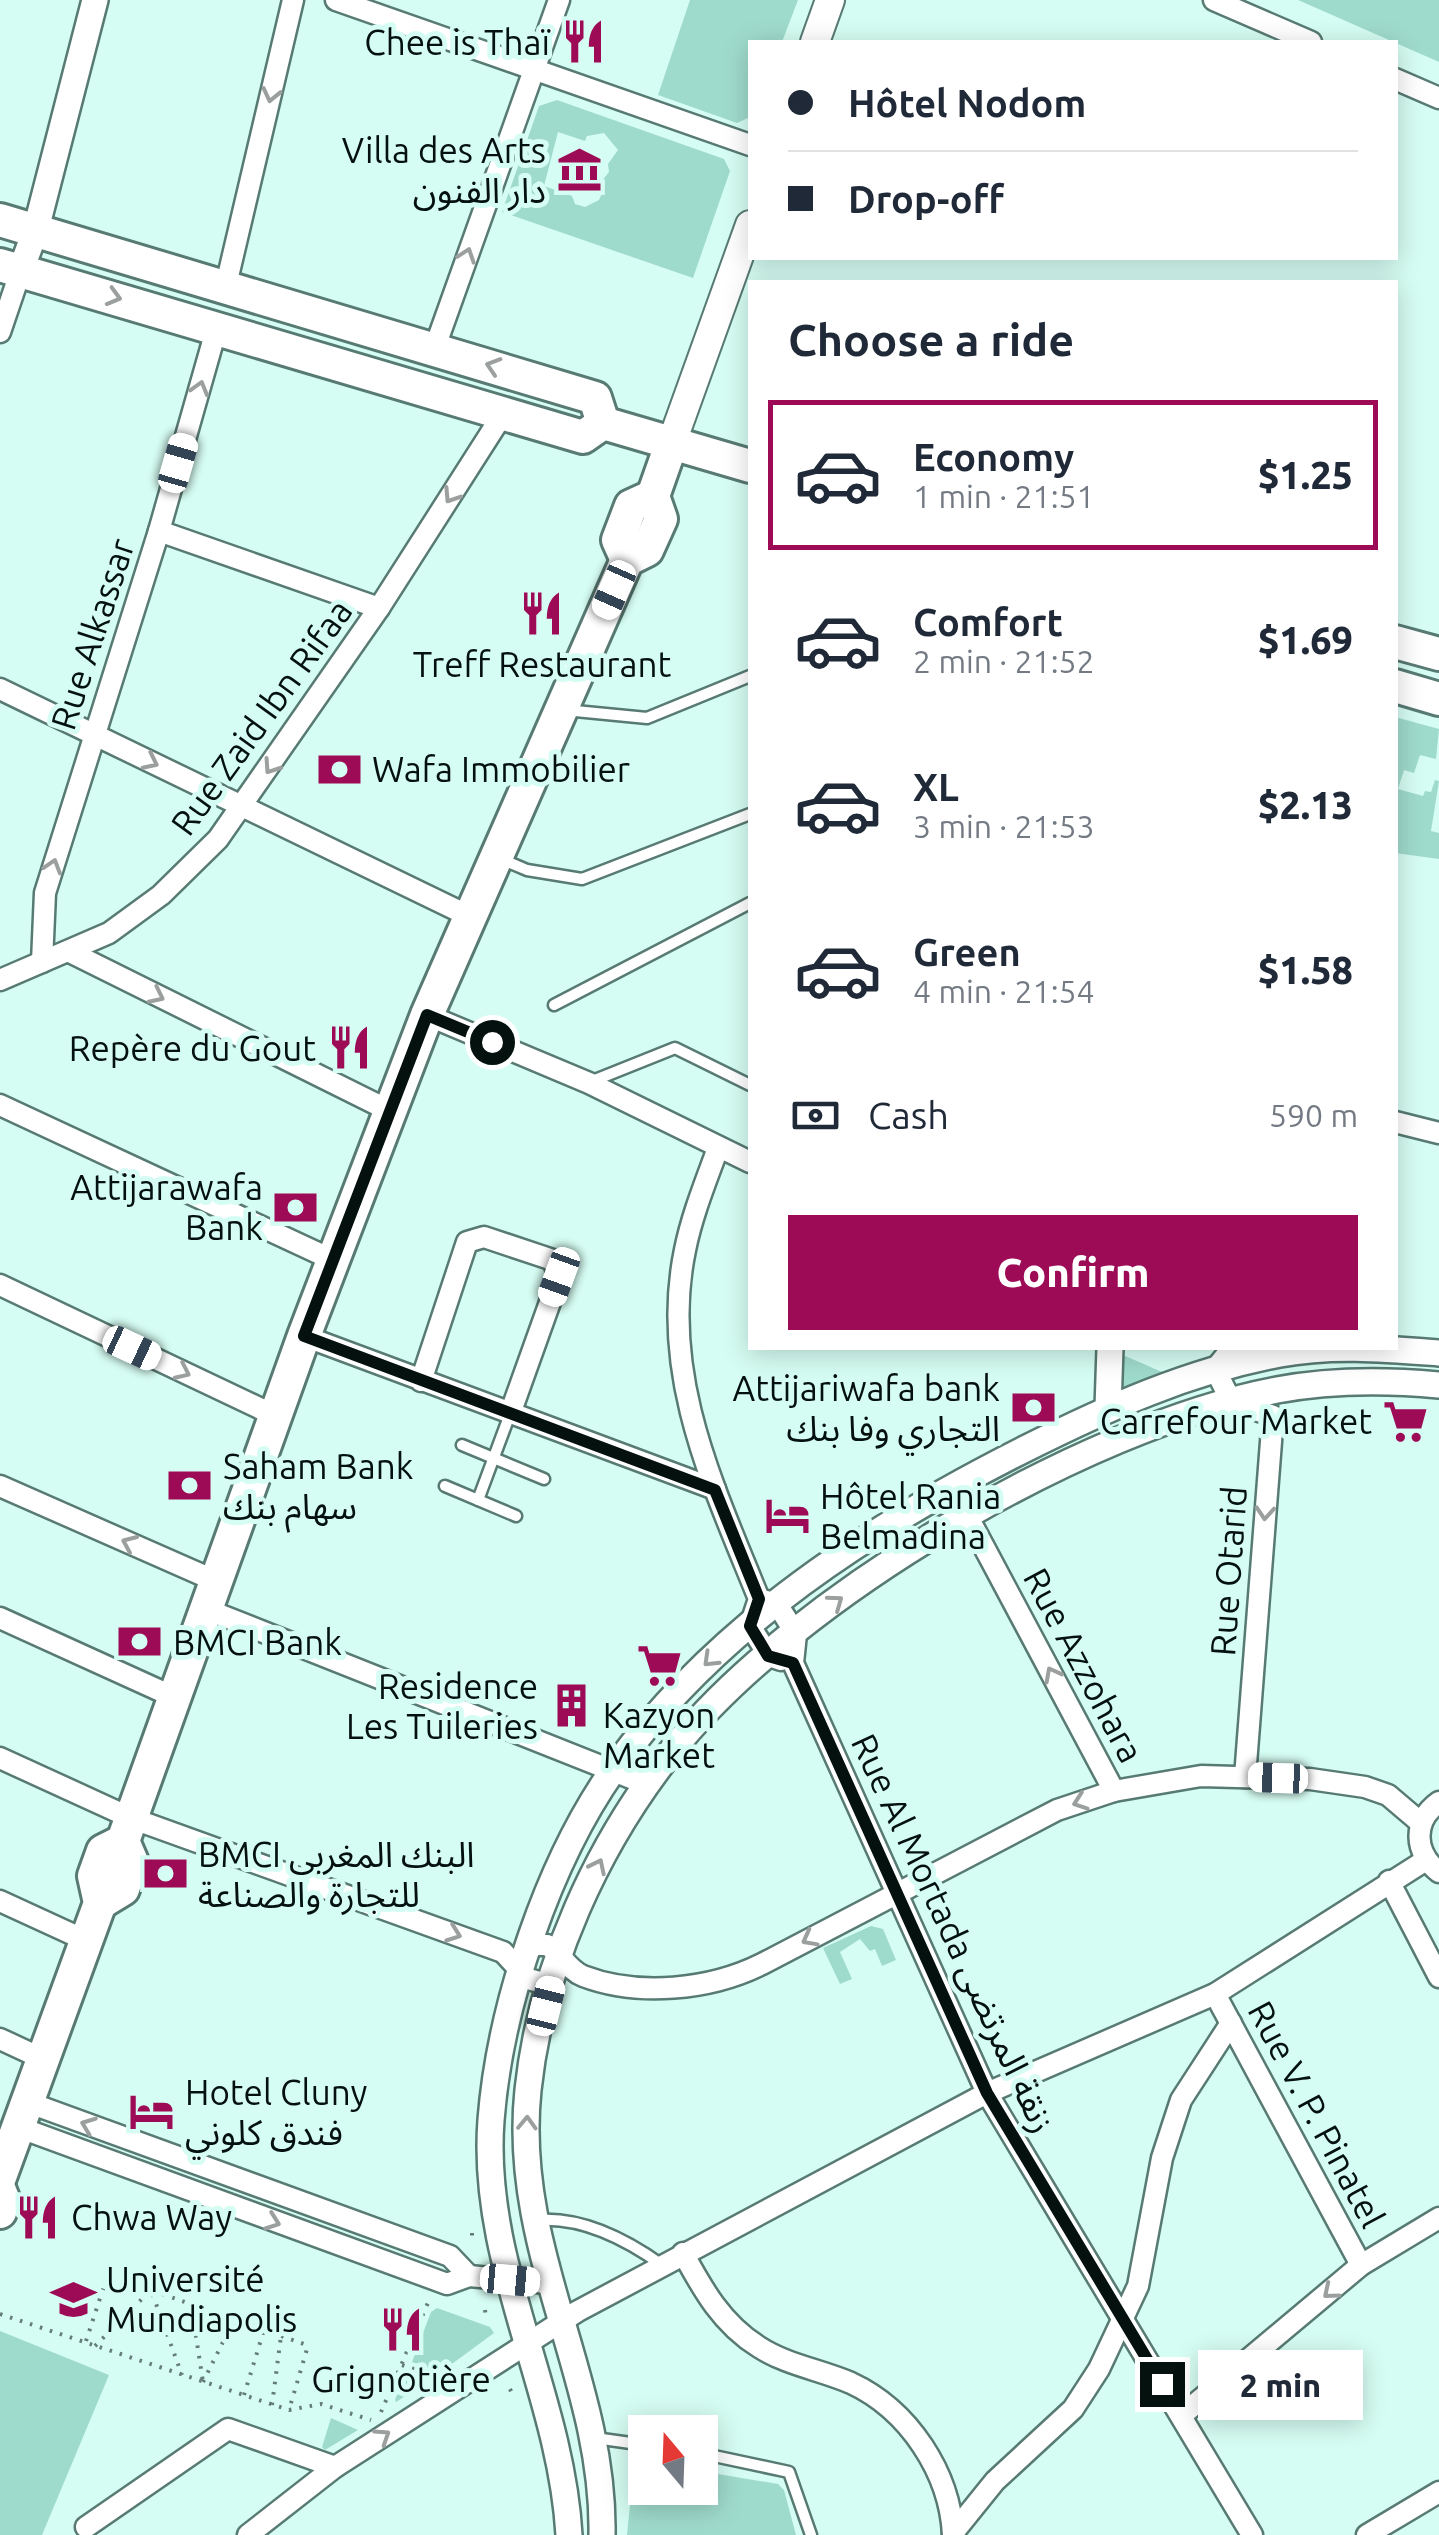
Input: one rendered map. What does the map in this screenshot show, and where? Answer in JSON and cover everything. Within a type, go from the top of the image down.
[{"type":"main road","points":[[816,40],[830,0]]},
{"type":"main road","points":[[0,220],[436,347],[595,398],[603,423]]},
{"type":"main road","points":[[0,2177],[100,1903],[94,1876],[102,1852],[127,1830],[304,1336],[427,1015],[627,560],[618,540],[631,506],[654,496],[748,230]]},
{"type":"main road","points":[[10,267],[584,437],[603,423]]},
{"type":"main road","points":[[603,423],[748,465]]},
{"type":"main road","points":[[1398,643],[1439,654]]},
{"type":"main road","points":[[1398,664],[1439,675]]},
{"type":"main road","points":[[1398,687],[1439,698]]},
{"type":"main road","points":[[0,2191],[4,2201],[0,2212]]},
{"type":"street","points":[[0,332],[10,267],[36,229],[95,0]]},
{"type":"street","points":[[226,285],[293,0]]},
{"type":"street","points":[[336,0],[748,144]]},
{"type":"street","points":[[436,347],[559,0]]},
{"type":"street","points":[[1214,0],[1306,40]]},
{"type":"street","points":[[1398,80],[1439,98]]},
{"type":"street","name":"Rue Alkassar","points":[[42,962],[44,894],[159,531],[218,327]]},
{"type":"street","name":"Rue Zaid Ibn Rifaa","points":[[0,980],[108,932],[160,895],[218,840],[379,608],[503,414]]},
{"type":"street","points":[[159,531],[379,608]]},
{"type":"street","points":[[0,688],[469,916]]},
{"type":"street","points":[[70,952],[390,1112]]},
{"type":"street","points":[[427,1015],[589,1083],[748,1161]]},
{"type":"street","points":[[0,1105],[333,1260]]},
{"type":"street","points":[[1398,1123],[1439,1134]]},
{"type":"street","points":[[718,1148],[685,1249],[679,1300],[690,1416],[715,1490],[768,1602],[796,1634]]},
{"type":"street","points":[[422,1380],[467,1242],[484,1238],[553,1260],[559,1277],[510,1414]]},
{"type":"street","points":[[0,1285],[276,1416]]},
{"type":"street","points":[[304,1336],[715,1490]]},
{"type":"street","points":[[1398,1349],[1439,1352]]},
{"type":"street","points":[[1108,1408],[1110,1350]]},
{"type":"street","points":[[1215,1369],[1230,1350]]},
{"type":"street","points":[[1242,1350],[1272,1356]]},
{"type":"street","points":[[569,2535],[557,2448],[510,2280],[491,2194],[489,2154],[500,2048],[531,1945],[565,1852],[614,1768],[671,1699],[750,1626],[768,1602],[901,1514],[1108,1408],[1215,1369],[1272,1356],[1348,1350]]},
{"type":"street","points":[[1272,1356],[1288,1388]]},
{"type":"street","points":[[1215,1369],[1230,1401]]},
{"type":"street","points":[[602,2535],[594,2438],[548,2283],[534,2220],[526,2145],[528,2091],[560,1956],[594,1872],[646,1784],[696,1724],[781,1659],[796,1634],[880,1571],[968,1517],[1088,1453],[1230,1401],[1288,1388],[1390,1380],[1439,1384]]},
{"type":"street","name":"Rue Otarid","points":[[1230,1401],[1273,1416],[1245,1776]]},
{"type":"street","points":[[0,1486],[213,1596],[646,1784]]},
{"type":"street","name":"Rue Azzohara","points":[[968,1517],[1114,1791]]},
{"type":"street","points":[[0,1618],[176,1698]]},
{"type":"street","name":"Rue Al Mortada زنقة المرتضى","points":[[750,1626],[781,1659],[987,2093],[1252,2535]]},
{"type":"street","points":[[0,1758],[127,1830],[503,1952],[535,1983],[551,1985]]},
{"type":"street","points":[[531,1945],[547,1945],[580,1974],[613,1983],[660,1987],[714,1981],[752,1969],[1057,1810],[1114,1791],[1201,1776],[1365,1787],[1388,1795],[1421,1823]]},
{"type":"street","points":[[248,2535],[335,2467],[559,2322],[987,2093],[1215,1994],[1389,1880],[1433,1866],[1420,1844],[1421,1823],[1439,1802]]},
{"type":"street","points":[[1389,1880],[1439,1977]]},
{"type":"street","points":[[0,1902],[87,1941]]},
{"type":"street","name":"Rue V. P. Pinatel","points":[[1215,1994],[1362,2265]]},
{"type":"street","points":[[953,2534],[995,2481],[1073,2408],[1099,2369],[1138,2286],[1162,2158],[1181,2100],[1230,2022]]},
{"type":"street","points":[[0,2039],[43,2059]]},
{"type":"street","points":[[22,2115],[132,2142],[450,2256],[469,2276]]},
{"type":"street","points":[[22,2115],[124,2168],[446,2284],[469,2276],[548,2283]]},
{"type":"street","points":[[124,2168],[132,2142]]},
{"type":"street","points":[[1182,2415],[1362,2265],[1439,2218]]},
{"type":"street","points":[[367,2256],[375,2229]]},
{"type":"street","points":[[683,2253],[704,2292],[744,2336],[778,2357],[853,2384],[901,2420],[938,2470],[953,2534]]},
{"type":"street","points":[[86,2527],[228,2429],[335,2467]]},
{"type":"street","points":[[1368,2535],[1439,2492]]},
{"type":"lane","points":[[560,710],[647,718],[748,677]]},
{"type":"lane","points":[[496,857],[527,870],[582,879],[748,815]]},
{"type":"lane","points":[[554,1005],[748,904]]},
{"type":"lane","points":[[589,1083],[675,1048],[748,1084]]},
{"type":"lane","points":[[478,1500],[510,1414]]},
{"type":"lane","points":[[462,1446],[544,1479]]},
{"type":"lane","points":[[445,1486],[516,1516]]},
{"type":"lane","points":[[534,2220],[560,2219],[624,2239],[662,2265]]},
{"type":"lane","points":[[594,2438],[628,2443]]},
{"type":"lane","points":[[718,2457],[789,2472],[810,2535]]},
{"type":"path","points":[[85,2342],[106,2277],[152,2290],[307,2349],[290,2410]]},
{"type":"path","points":[[95,2346],[152,2290]]},
{"type":"path","points":[[152,2290],[182,2376]]},
{"type":"path","points":[[0,2314],[272,2405],[290,2410],[322,2404],[377,2420],[430,2298]]},
{"type":"path","points":[[191,2304],[203,2382]]},
{"type":"path","points":[[484,2310],[486,2317]]},
{"type":"path","points":[[203,2382],[234,2320]]},
{"type":"path","points":[[244,2396],[264,2330]]},
{"type":"path","points":[[272,2405],[281,2336]]},
{"type":"path","points":[[402,2364],[440,2378]]},
{"type":"green space","points":[[690,0],[798,0],[783,40],[748,40],[748,118],[737,123],[658,95]]},
{"type":"green space","points":[[1298,0],[1439,0],[1439,62],[1398,44],[1398,40],[1389,40]]},
{"type":"green space","points":[[557,100],[724,159],[730,171],[693,278],[502,212],[539,106]],"holes":[[[558,132],[585,141],[587,136],[604,133],[618,150],[601,182],[604,189],[599,200],[585,207],[575,204],[572,196],[544,186]]]},
{"type":"green space","points":[[1398,718],[1439,729],[1436,759],[1420,755],[1414,773],[1404,770],[1398,789]]},
{"type":"green space","points":[[1435,780],[1439,781],[1431,831],[1439,833],[1439,859],[1398,853],[1398,789],[1423,796],[1425,791],[1431,792]]},
{"type":"green space","points":[[1123,1355],[1162,1372],[1162,1373],[1120,1392]]},
{"type":"green space","points":[[871,1926],[883,1929],[896,1960],[882,1966],[875,1949],[870,1951],[860,1939],[840,1952],[852,1979],[840,1984],[823,1948]]},
{"type":"green space","points":[[437,2308],[490,2327],[494,2333],[441,2372],[412,2362],[431,2312]]},
{"type":"green space","points":[[0,2331],[109,2375],[42,2535],[0,2535]]},
{"type":"green space","points":[[404,2372],[427,2382],[396,2402],[395,2400]]},
{"type":"green space","points":[[331,2418],[358,2430],[325,2450],[322,2447]]},
{"type":"green space","points":[[718,2474],[778,2484],[784,2490],[796,2535],[627,2535],[630,2505],[718,2505]]},
{"type":"place","name":"Chee is Thaï","points":[[583,42]]},
{"type":"place","name":"Villa des Arts دار الفنون","points":[[579,170]]},
{"type":"place","name":"Treff Restaurant","points":[[542,614]]},
{"type":"place","name":"Wafa Immobilier","points":[[339,769]]},
{"type":"place","name":"Repère du Gout","points":[[349,1048]]},
{"type":"place","name":"Attijarawafa Bank","points":[[296,1207]]},
{"type":"place","name":"Attijariwafa bank التجاري وفا بنك","points":[[1033,1408]]},
{"type":"place","name":"Carrefour Market","points":[[1405,1421]]},
{"type":"place","name":"Saham Bank سهام بنك","points":[[190,1486]]},
{"type":"place","name":"Hôtel Rania Belmadina","points":[[787,1516]]},
{"type":"place","name":"BMCI Bank","points":[[140,1642]]},
{"type":"place","name":"Kazyon Market","points":[[659,1665]]},
{"type":"place","name":"Residence Les Tuileries","points":[[571,1706]]},
{"type":"place","name":"BMCI البنك المغربي للتجارة والصناعة","points":[[165,1874]]},
{"type":"place","name":"Hotel Cluny فندق كلوني","points":[[152,2112]]},
{"type":"place","name":"Chwa Way","points":[[38,2217]]},
{"type":"place","name":"Université Mundiapolis","points":[[73,2299]]},
{"type":"place","name":"Grignotière","points":[[401,2329]]},
{"type":"route","points":[[492,1042],[427,1015],[304,1336],[715,1490],[759,1599],[750,1626],[768,1656],[793,1663],[987,2093],[1162,2384]]}]
